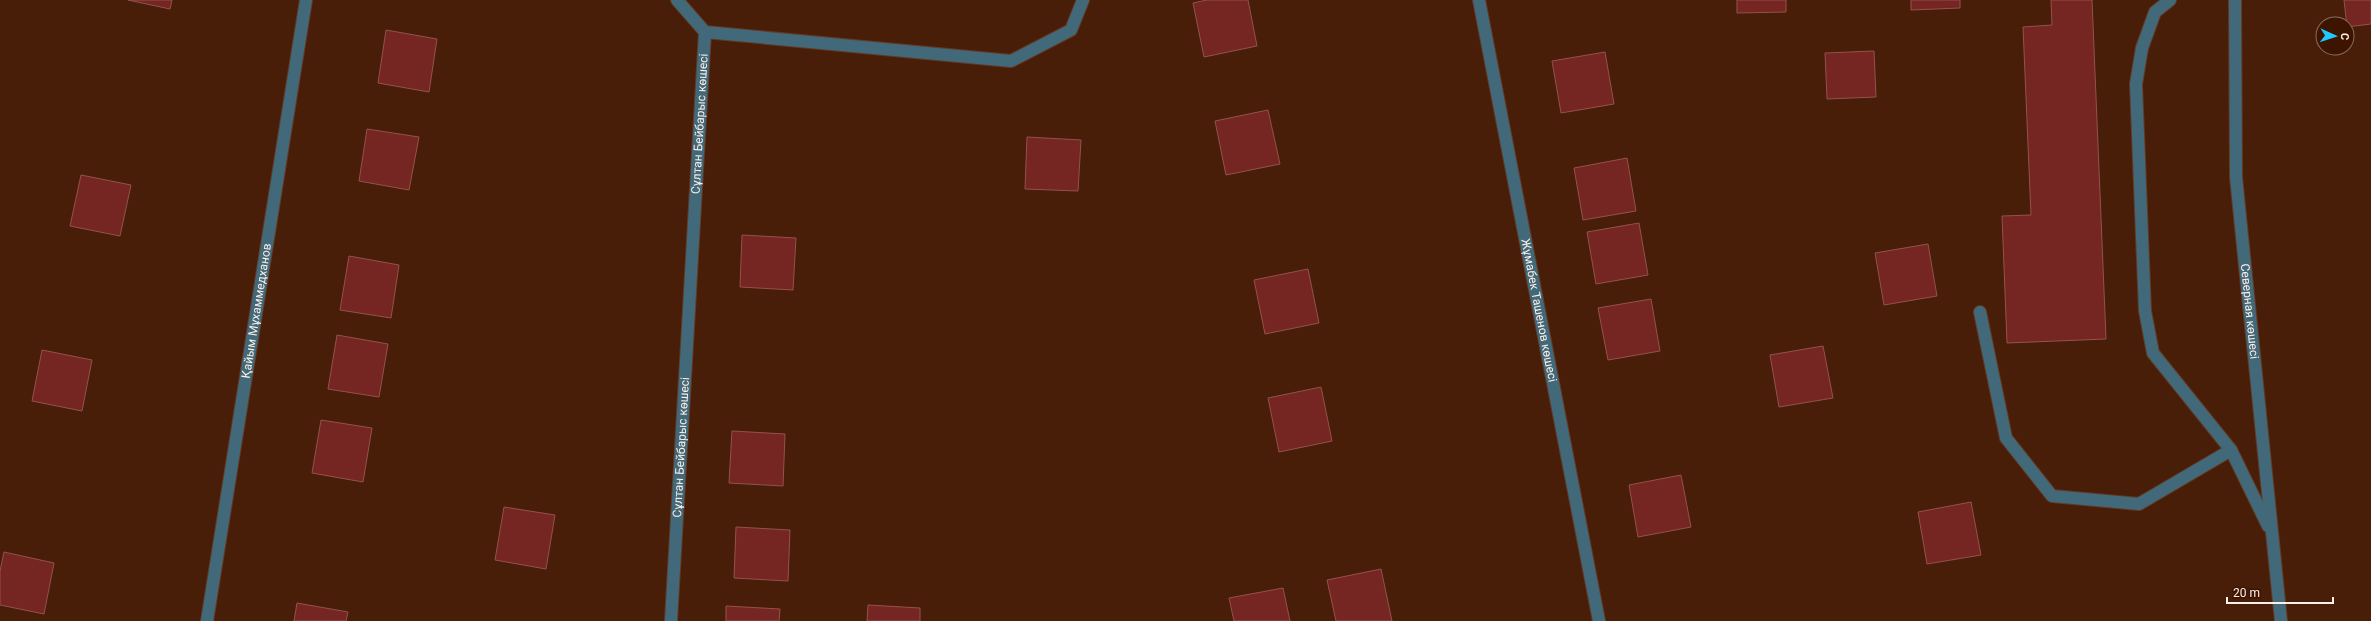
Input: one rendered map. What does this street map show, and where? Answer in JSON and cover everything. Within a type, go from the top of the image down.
[{"type":"street","name":"Қайым Мұхаммедханов","points":[[207,621],[306,0]]},
{"type":"street","points":[[677,0],[705,32],[1011,61],[1071,30],[1083,0]]},
{"type":"street","name":"Жұмабек Ташенов көшесі","points":[[1479,0],[1599,621]]},
{"type":"street","points":[[2170,0],[2155,12],[2142,48],[2136,84],[2145,311],[2153,353],[2231,450],[2272,534]]},
{"type":"street","name":"Северная көшесі","points":[[2235,0],[2236,177],[2281,621]]},
{"type":"street","name":"Сұлтан Бейбарыс көшесі","points":[[671,621],[705,32]]},
{"type":"street","points":[[1980,312],[2006,438],[2052,496],[2139,504],[2231,450]]},
{"type":"building","points":[[128,0],[172,0],[170,9]]},
{"type":"building","points":[[1207,0],[1248,0],[1257,46],[1204,57],[1193,3]]},
{"type":"building","points":[[1737,0],[1786,0],[1786,12],[1737,13]]},
{"type":"building","points":[[1911,0],[1960,0],[1960,8],[1911,10]]},
{"type":"building","points":[[2051,0],[2092,0],[2106,339],[2007,343],[2002,216],[2031,215],[2023,27],[2052,25]]},
{"type":"building","points":[[2344,0],[2371,0],[2371,24],[2355,26],[2355,16],[2346,16]]},
{"type":"building","points":[[386,30],[437,39],[429,92],[378,83]]},
{"type":"building","points":[[1874,51],[1876,97],[1827,99],[1825,53]]},
{"type":"building","points":[[1605,52],[1614,104],[1561,113],[1552,61]]},
{"type":"building","points":[[1268,110],[1280,164],[1226,175],[1215,121]]},
{"type":"building","points":[[367,129],[419,137],[409,190],[359,181]]},
{"type":"building","points":[[1027,137],[1081,140],[1078,191],[1025,189]]},
{"type":"building","points":[[1627,158],[1636,211],[1583,220],[1574,168]]},
{"type":"building","points":[[81,175],[131,185],[120,236],[70,226]]},
{"type":"building","points":[[1639,223],[1648,275],[1596,284],[1587,232]]},
{"type":"building","points":[[742,235],[796,238],[793,290],[740,287]]},
{"type":"building","points":[[1928,244],[1937,296],[1884,305],[1875,253]]},
{"type":"building","points":[[349,256],[399,265],[391,318],[340,310]]},
{"type":"building","points":[[1308,269],[1319,323],[1265,334],[1254,280]]},
{"type":"building","points":[[1651,299],[1660,351],[1608,360],[1598,308]]},
{"type":"building","points":[[337,335],[388,344],[379,397],[328,389]]},
{"type":"building","points":[[1823,346],[1833,398],[1779,407],[1770,355]]},
{"type":"building","points":[[42,350],[92,360],[82,411],[32,401]]},
{"type":"building","points":[[1321,387],[1332,441],[1279,452],[1268,398]]},
{"type":"building","points":[[321,420],[372,428],[363,482],[312,473]]},
{"type":"building","points":[[732,431],[785,434],[783,486],[729,483]]},
{"type":"building","points":[[1681,475],[1691,527],[1638,537],[1629,485]]},
{"type":"building","points":[[1971,502],[1981,555],[1927,564],[1918,512]]},
{"type":"building","points":[[504,507],[555,515],[546,569],[495,560]]},
{"type":"building","points":[[736,527],[790,530],[788,581],[734,578]]},
{"type":"building","points":[[4,552],[54,563],[44,614],[0,605],[0,571]]},
{"type":"building","points":[[1381,569],[1392,621],[1336,621],[1327,580]]},
{"type":"building","points":[[1283,588],[1290,621],[1234,621],[1229,598]]},
{"type":"building","points":[[297,603],[348,612],[346,621],[294,621]]},
{"type":"building","points":[[868,605],[920,608],[920,621],[867,621]]},
{"type":"building","points":[[726,606],[780,609],[779,621],[726,621]]}]
